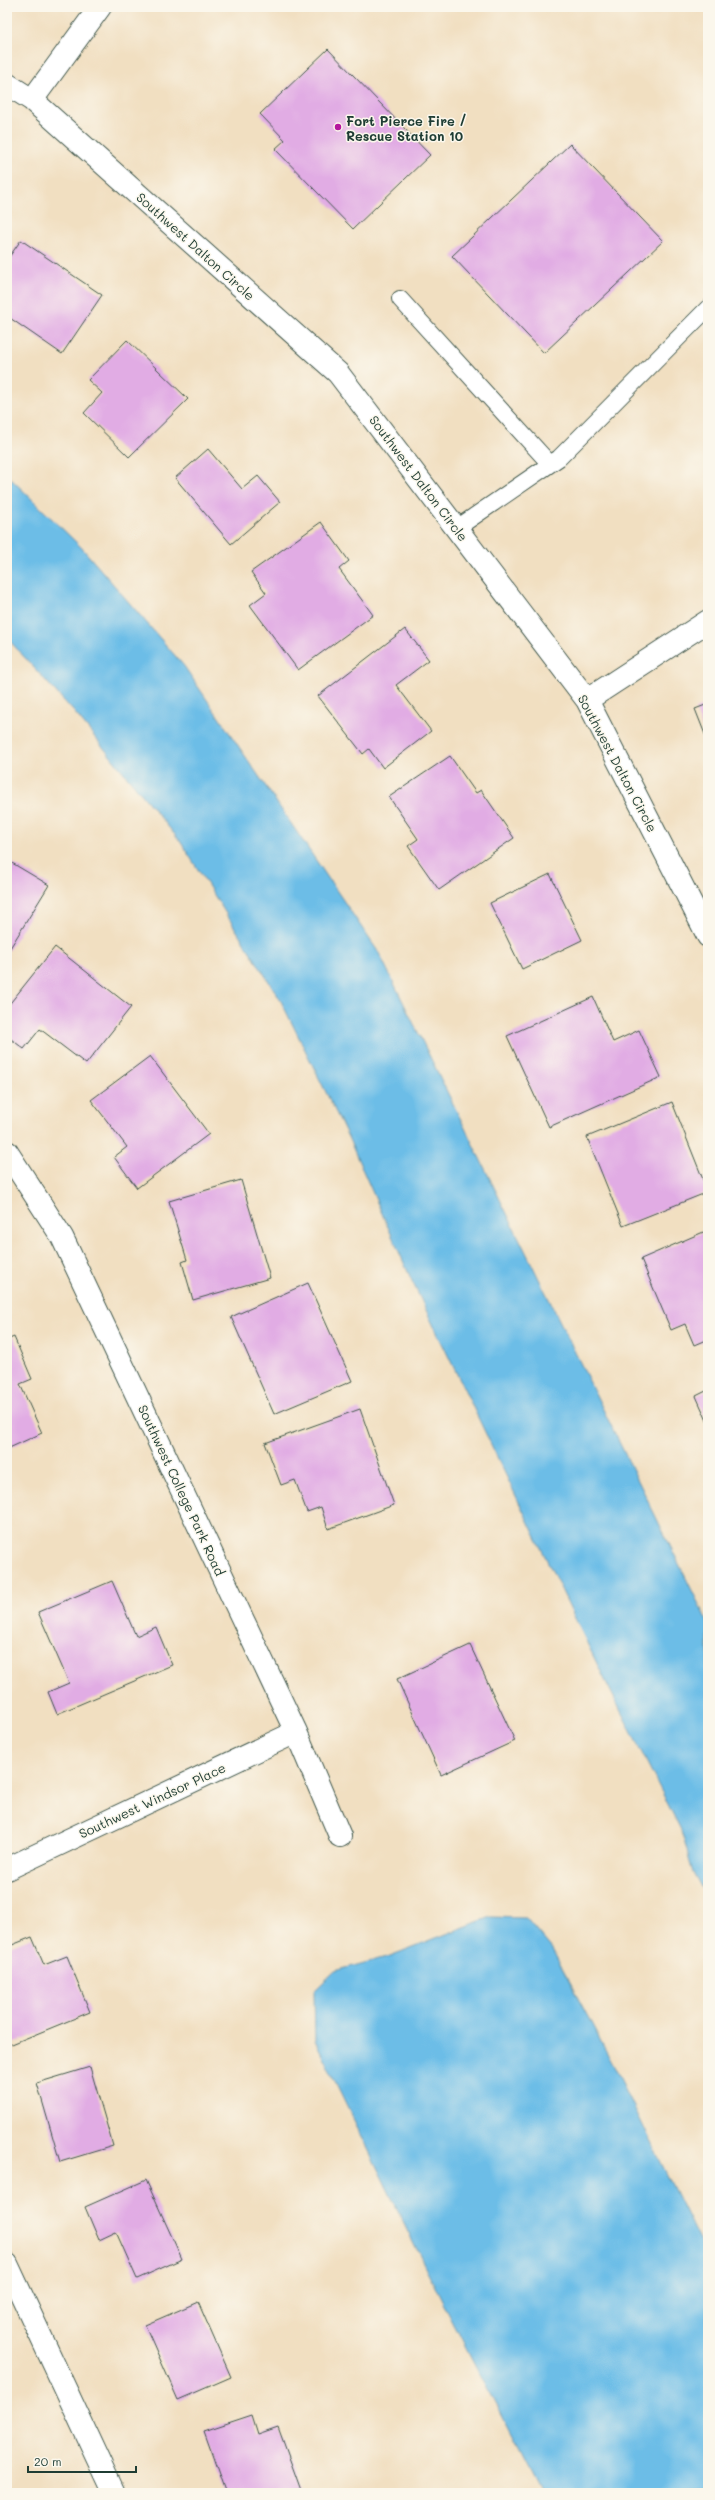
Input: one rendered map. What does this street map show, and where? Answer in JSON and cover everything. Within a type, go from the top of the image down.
[{"type":"street","points":[[32,100],[100,7]]},
{"type":"street","name":"Southwest Dalton Circle","points":[[7,84],[32,100],[338,373],[587,700],[708,936]]},
{"type":"street","points":[[587,700],[708,621]]},
{"type":"street","name":"Southwest College Park Road","points":[[7,1152],[62,1237],[296,1732],[340,1836]]},
{"type":"street","name":"Southwest Windsor Place","points":[[7,1869],[296,1732]]},
{"type":"street","points":[[7,2264],[112,2492]]},
{"type":"lane","points":[[400,299],[550,464]]},
{"type":"lane","points":[[457,528],[559,458],[708,308]]},
{"type":"water","points":[[7,475],[81,547],[184,666],[379,953],[708,1623],[708,1900],[693,1872],[681,1830],[603,1676],[412,1281],[348,1137],[280,999],[180,841],[75,713],[7,638]]},
{"type":"water","points":[[490,1917],[526,1918],[552,1949],[616,2070],[708,2259],[708,2493],[541,2493],[441,2299],[315,2040],[314,1991],[335,1971],[390,1956]]},
{"type":"building","name":"Fort Pierce Fire / Rescue Station 10","points":[[328,49],[430,155],[353,229],[275,149],[285,140],[260,114]]},
{"type":"building","points":[[570,144],[663,241],[544,353],[452,256]]},
{"type":"building","points":[[21,240],[102,295],[62,354],[7,316],[7,260]]},
{"type":"building","points":[[127,340],[188,399],[129,457],[84,413],[102,393],[88,380]]},
{"type":"building","points":[[208,449],[242,489],[258,476],[280,502],[231,544],[175,478]]},
{"type":"building","points":[[321,522],[349,561],[339,569],[373,615],[298,670],[250,605],[266,593],[251,572]]},
{"type":"building","points":[[405,629],[429,660],[396,685],[431,731],[383,768],[369,749],[363,754],[318,696]]},
{"type":"building","points":[[708,704],[708,742],[695,709]]},
{"type":"building","points":[[450,756],[476,793],[481,790],[514,838],[439,890],[408,846],[418,839],[389,797]]},
{"type":"building","points":[[7,860],[49,885],[7,953]]},
{"type":"building","points":[[550,874],[582,940],[522,969],[490,903]]},
{"type":"building","points":[[55,947],[131,1007],[86,1064],[40,1029],[24,1049],[7,1036],[7,1007]]},
{"type":"building","points":[[593,997],[613,1042],[639,1030],[661,1077],[549,1127],[507,1036]]},
{"type":"building","points":[[150,1056],[209,1134],[137,1188],[114,1157],[127,1147],[91,1100]]},
{"type":"building","points":[[672,1102],[708,1192],[623,1226],[587,1137]]},
{"type":"building","points":[[241,1180],[270,1278],[193,1300],[182,1262],[187,1260],[169,1201]]},
{"type":"building","points":[[708,1230],[708,1339],[694,1345],[685,1324],[671,1330],[641,1259]]},
{"type":"building","points":[[308,1283],[352,1381],[274,1414],[231,1317]]},
{"type":"building","points":[[14,1337],[32,1379],[20,1384],[42,1433],[7,1449],[7,1340]]},
{"type":"building","points":[[708,1390],[708,1423],[696,1396]]},
{"type":"building","points":[[360,1409],[394,1505],[328,1529],[321,1507],[307,1512],[295,1480],[281,1485],[265,1443]]},
{"type":"building","points":[[112,1581],[136,1636],[156,1627],[172,1665],[57,1714],[48,1692],[69,1683],[38,1612]]},
{"type":"building","points":[[470,1645],[515,1741],[441,1775],[397,1679]]},
{"type":"building","points":[[32,1937],[44,1965],[67,1956],[90,2012],[7,2046],[7,1947]]},
{"type":"building","points":[[90,2067],[113,2146],[60,2162],[37,2083]]},
{"type":"building","points":[[146,2180],[182,2259],[137,2279],[116,2232],[99,2240],[85,2207]]},
{"type":"building","points":[[198,2302],[231,2377],[178,2400],[145,2325]]},
{"type":"building","points":[[252,2415],[258,2434],[278,2427],[302,2493],[226,2493],[204,2431]]},
{"type":"place","name":"Fort Pierce Fire / Rescue Station 10","points":[[338,127]]}]
